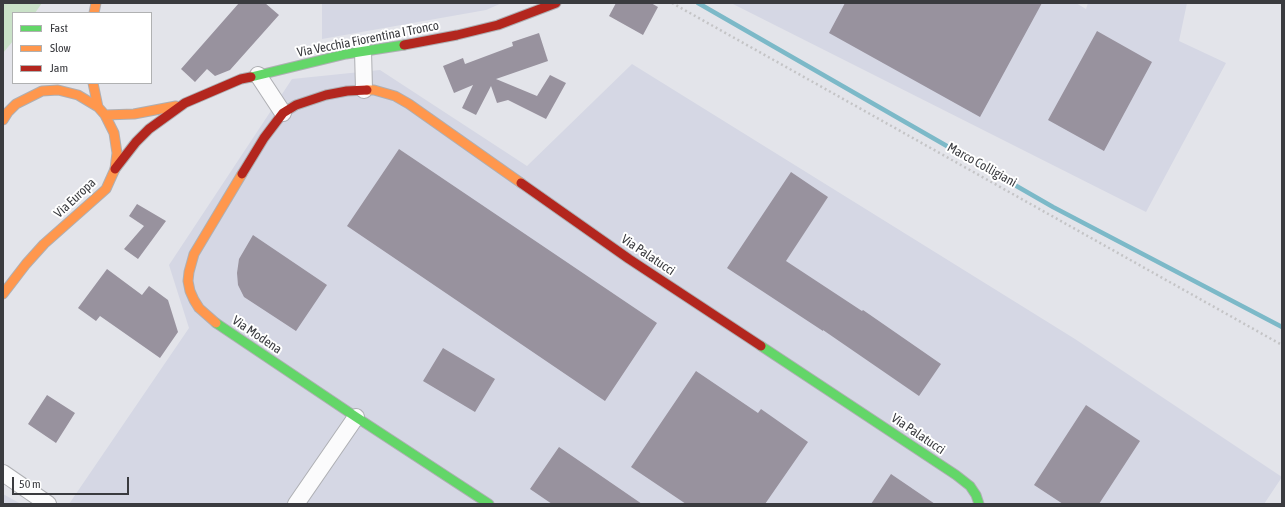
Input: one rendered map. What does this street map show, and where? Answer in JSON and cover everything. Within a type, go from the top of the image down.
[{"type":"street","name":"Via Vecchia Fiorentina I Tronco","points":[[115,169],[136,142],[149,129],[185,104],[241,79],[363,50],[432,40],[498,25],[556,3]]},
{"type":"street","points":[[363,50],[364,90]]},
{"type":"street","points":[[258,75],[283,114]]},
{"type":"street","name":"Via Europa","points":[[42,91],[49,84]]},
{"type":"street","name":"Via Europa","points":[[93,84],[98,107]]},
{"type":"street","name":"Via Europa","points":[[3,120],[16,104],[42,91],[58,90],[78,95],[98,107],[104,115],[114,133],[117,153],[115,169],[106,189],[44,244],[26,264],[3,294]]},
{"type":"street","name":"Via Palatucci","points":[[283,114],[296,105],[347,91],[374,90],[395,96],[409,104],[629,259],[956,475],[970,486],[976,495],[979,504]]},
{"type":"street","name":"Via Vecchia Fiorentina I Tronco","points":[[104,115],[134,114],[185,104]]},
{"type":"street","name":"Via Modena","points":[[283,114],[264,138],[196,250],[189,272],[188,281],[190,291],[199,308],[213,321],[489,504]]},
{"type":"street","points":[[296,504],[356,417]]},
{"type":"street","points":[[3,473],[48,504]]},
{"type":"path","name":"Marco Colligiani","points":[[672,3],[1282,345]]},
{"type":"shaded area","points":[[322,3],[502,3],[486,10],[322,39]]},
{"type":"shaded area","points":[[731,3],[1076,3],[1086,9],[1088,3],[1187,3],[1179,41],[1226,63],[1146,212]]},
{"type":"shaded area","points":[[632,64],[1075,339],[1282,477],[1264,504],[69,504],[189,328],[169,265],[292,79],[380,70],[527,166]]},
{"type":"shaded area","points":[[3,494],[21,504],[3,504]]},
{"type":"green space","points":[[3,3],[42,3],[36,12],[12,12],[12,42],[3,53]]},
{"type":"building","points":[[239,3],[265,3],[279,15],[230,70],[215,76],[207,69],[195,82],[181,69]]},
{"type":"building","points":[[616,3],[651,3],[658,7],[643,35],[609,16]]},
{"type":"building","points":[[845,3],[1042,3],[980,117],[829,33]]},
{"type":"building","points":[[1097,31],[1152,62],[1104,151],[1048,120]]},
{"type":"building","points":[[539,33],[548,61],[496,79],[537,96],[550,75],[566,83],[546,119],[508,100],[497,103],[491,86],[476,115],[462,108],[473,85],[454,93],[443,66],[463,58],[465,64],[513,46],[512,42]]},
{"type":"building","points":[[399,149],[657,323],[605,401],[347,226]]},
{"type":"building","points":[[791,172],[828,197],[786,261],[862,311],[863,310],[941,364],[919,396],[823,330],[727,268]]},
{"type":"building","points":[[137,204],[166,221],[138,259],[124,249],[144,226],[129,216]]},
{"type":"building","points":[[253,235],[327,285],[296,331],[244,297],[238,285],[237,273],[239,259]]},
{"type":"building","points":[[107,269],[142,295],[149,286],[168,300],[178,332],[160,358],[100,316],[96,321],[78,308]]},
{"type":"building","points":[[443,348],[495,379],[475,412],[423,381]]},
{"type":"building","points":[[696,371],[758,413],[761,409],[808,442],[765,504],[686,504],[631,467]]},
{"type":"building","points":[[47,395],[75,413],[56,443],[28,424]]},
{"type":"building","points":[[1086,405],[1140,441],[1099,504],[1063,504],[1034,485]]},
{"type":"building","points":[[559,447],[642,504],[552,504],[530,489]]},
{"type":"building","points":[[891,474],[935,504],[871,504]]},
{"type":"waterway","points":[[698,3],[1053,207],[1282,327]]},
{"type":"traffic: fast","points":[[251,77],[346,54],[404,45]]},
{"type":"traffic: fast","points":[[216,323],[489,504]]},
{"type":"traffic: fast","points":[[761,346],[956,475],[970,486],[976,495],[979,504]]},
{"type":"traffic: slow","points":[[94,12],[96,3]]},
{"type":"traffic: slow","points":[[93,84],[98,107]]},
{"type":"traffic: slow","points":[[3,120],[16,104],[42,91],[58,90],[78,95],[98,107],[105,115],[114,133],[117,153],[115,169],[106,189],[44,244],[26,264],[3,294]]},
{"type":"traffic: slow","points":[[367,90],[374,90],[395,96],[409,104],[521,183]]},
{"type":"traffic: slow","points":[[105,115],[134,114],[176,106]]},
{"type":"traffic: slow","points":[[216,323],[199,308],[194,300],[188,281],[189,272],[194,254],[242,174]]},
{"type":"traffic: jam","points":[[404,45],[457,35],[498,25],[556,3]]},
{"type":"traffic: jam","points":[[115,169],[136,142],[149,129],[185,103],[241,79],[251,77]]},
{"type":"traffic: jam","points":[[242,174],[264,138],[283,113],[296,105],[326,95],[347,91],[367,90]]},
{"type":"traffic: jam","points":[[521,183],[629,259],[761,346]]}]
